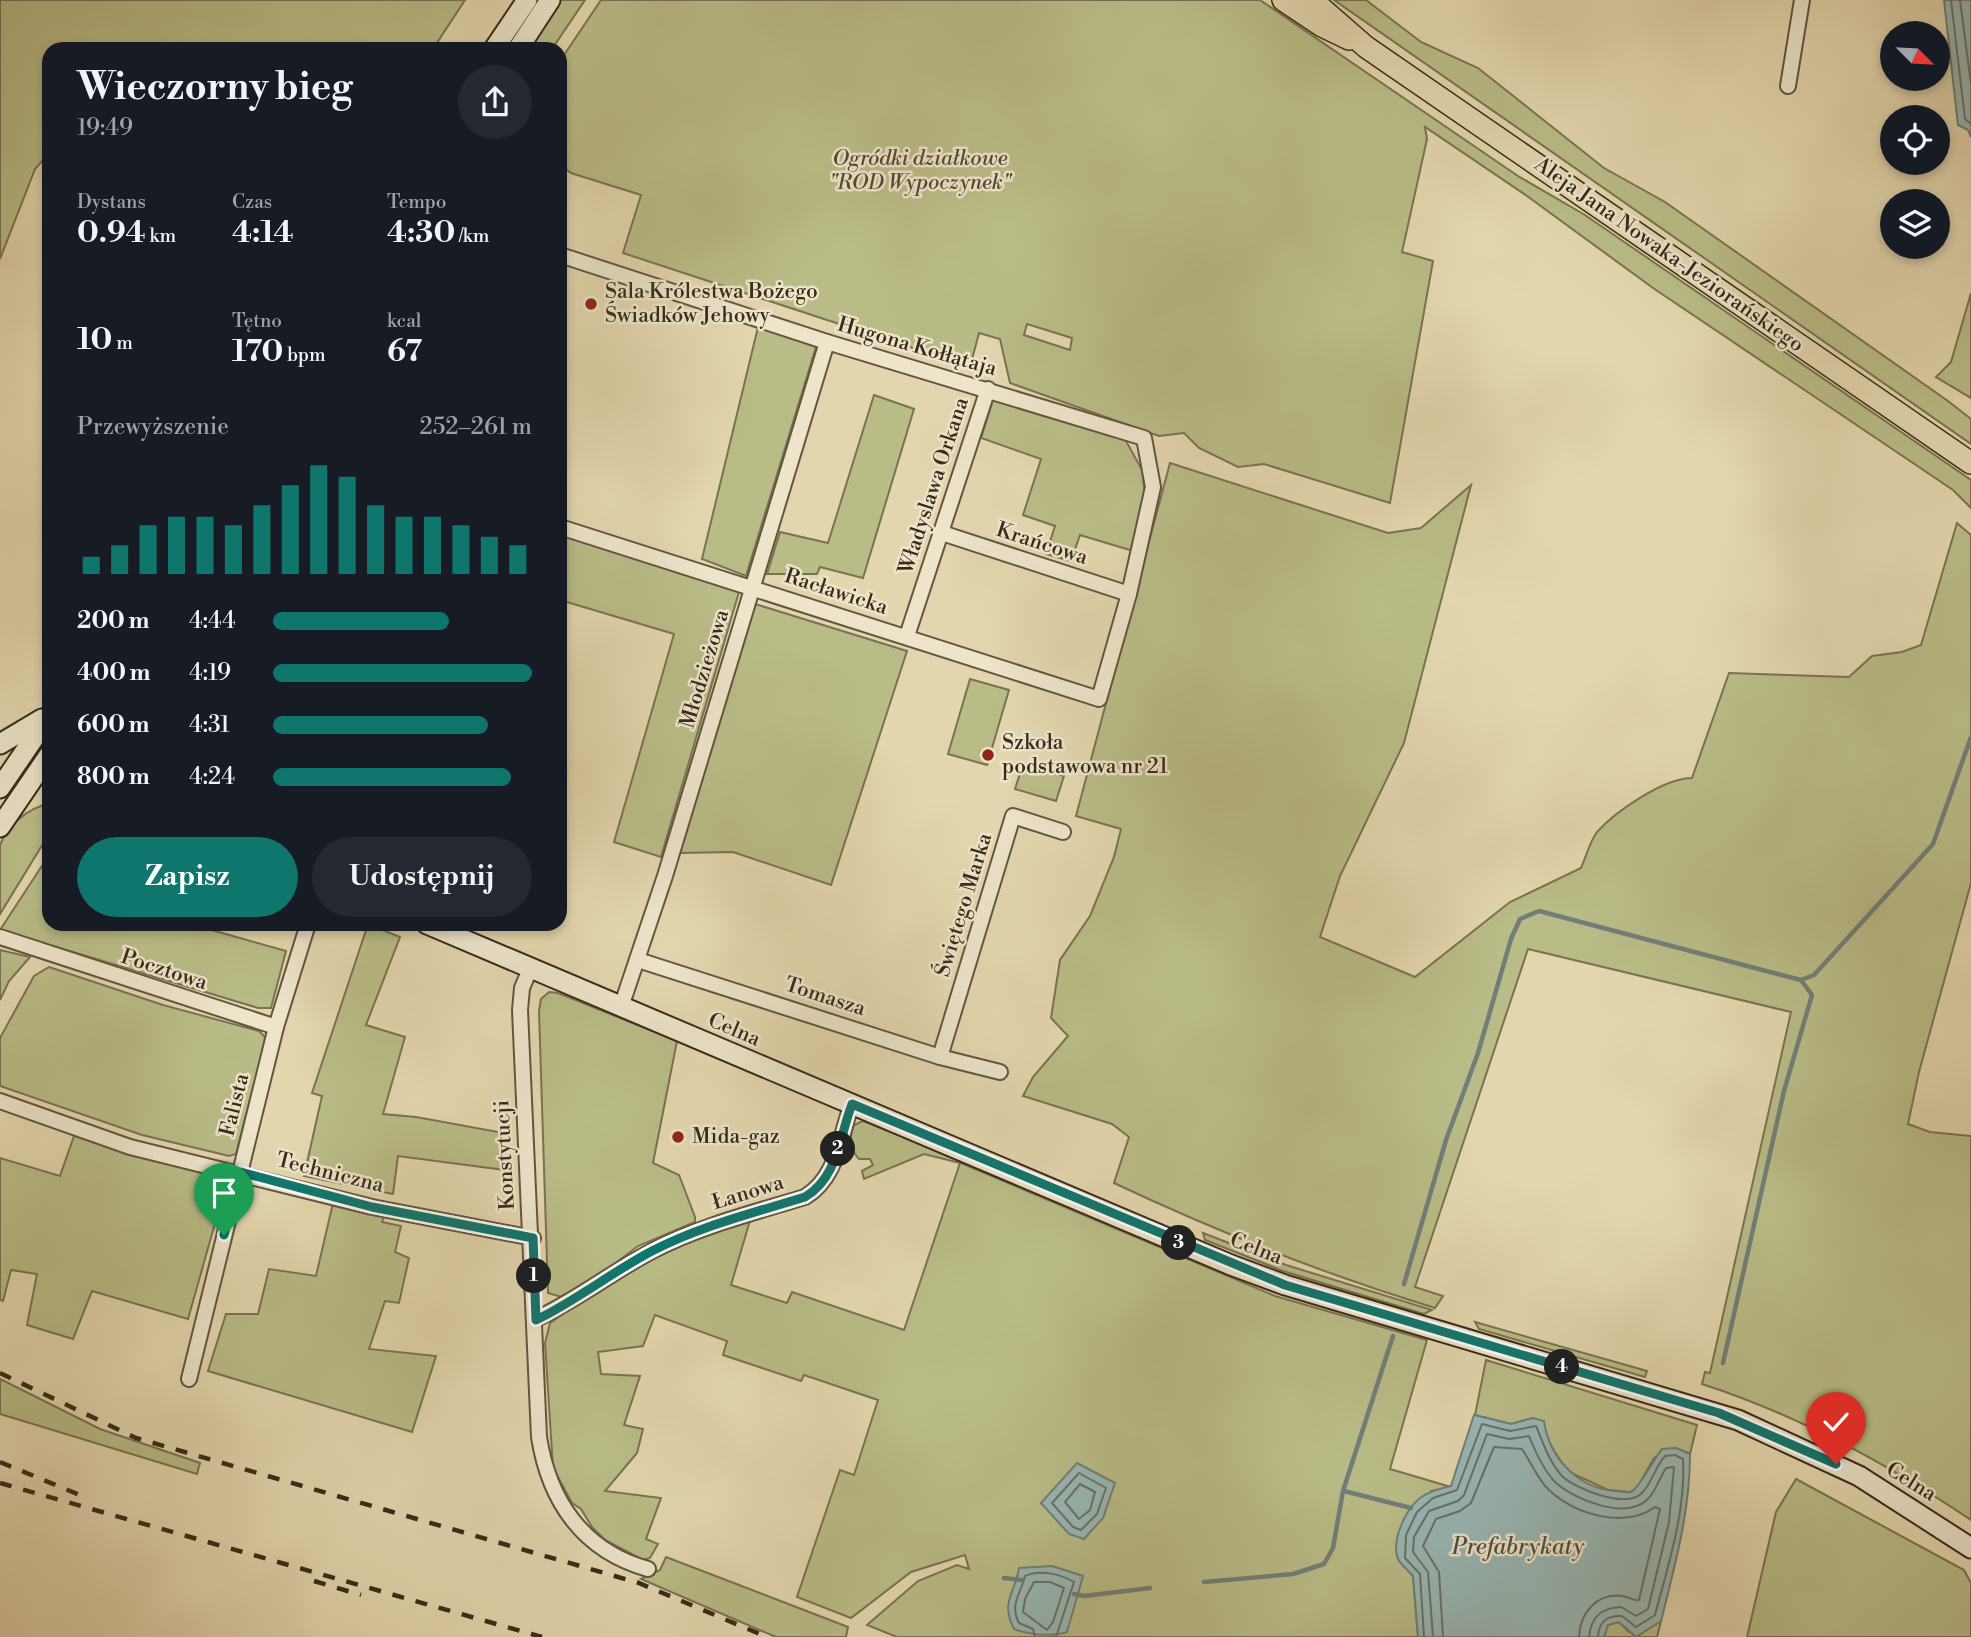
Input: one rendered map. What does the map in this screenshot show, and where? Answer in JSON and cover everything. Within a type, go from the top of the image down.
[{"type":"main road","name":"Aleja Jana Nowaka-Jeziorańskiego","points":[[1283,0],[1322,26],[1366,47]]},
{"type":"main road","name":"Aleja Jana Nowaka-Jeziorańskiego","points":[[1312,0],[1366,47],[1971,463]]},
{"type":"street","points":[[499,42],[527,0]]},
{"type":"street","points":[[523,42],[550,0]]},
{"type":"street","points":[[1788,86],[1802,0]]},
{"type":"street","name":"Hugona Kołłątaja","points":[[567,258],[827,342],[1144,438],[1153,487],[1129,594]]},
{"type":"street","name":"Młodzieżowa","points":[[621,1007],[638,960],[751,587],[792,464],[827,342]]},
{"type":"street","name":"Władyslawa Orkana","points":[[906,636],[988,389]]},
{"type":"street","name":"Racławicka","points":[[567,529],[1099,699],[1129,594]]},
{"type":"street","name":"Krańcowa","points":[[942,533],[1129,594]]},
{"type":"street","points":[[0,744],[42,719]]},
{"type":"street","points":[[40,784],[4,777],[42,725]]},
{"type":"street","points":[[0,827],[40,784]]},
{"type":"street","name":"Świętego Marka","points":[[940,1057],[1013,816],[1063,832]]},
{"type":"street","name":"Falista","points":[[189,1379],[276,1027],[305,931]]},
{"type":"street","points":[[443,931],[530,969]]},
{"type":"street","name":"Pocztowa","points":[[0,937],[276,1027]]},
{"type":"street","name":"Tomasza","points":[[638,960],[940,1057],[1000,1072]]},
{"type":"street","name":"Celna","points":[[530,969],[1285,1285],[1738,1420],[1859,1476],[1971,1548]]},
{"type":"street","name":"Konstytucji","points":[[530,969],[522,988],[520,1010],[533,1238],[539,1437],[552,1490],[573,1520],[596,1544],[619,1559],[648,1569]]},
{"type":"street","name":"Techniczna","points":[[0,1101],[130,1147],[240,1172],[372,1207],[533,1238]]},
{"type":"street","name":"Łanowa","points":[[536,1320],[653,1251],[695,1231],[805,1197],[819,1189],[829,1174],[852,1104]]},
{"type":"green space","points":[[0,0],[465,0],[438,42],[42,42],[42,161],[35,169],[0,259]]},
{"type":"green space","points":[[559,0],[585,0],[557,42],[531,42]]},
{"type":"green space","name":"Ogródki działkowe \"ROD Wypoczynek\"","points":[[601,0],[1260,0],[1518,176],[1585,215],[1971,480],[1971,508],[1953,490],[1653,288],[1527,196],[1425,127],[1427,139],[1402,252],[1433,261],[1390,503],[1264,464],[1238,467],[1199,448],[1184,433],[1159,436],[1010,383],[1000,339],[979,333],[970,367],[623,253],[641,195],[567,170],[567,51]],"holes":[[[1027,324],[1072,338],[1070,350],[1024,335]]]},
{"type":"green space","points":[[1334,0],[1366,0],[1421,42],[1478,68],[1604,168],[1665,202],[1948,401],[1971,419],[1971,444]]},
{"type":"green space","points":[[1971,293],[1971,398],[1936,377],[1951,362]]},
{"type":"green space","points":[[758,327],[816,347],[746,576],[702,559]]},
{"type":"green space","points":[[874,395],[914,409],[863,578],[820,567],[817,574],[767,574],[780,532],[828,543]]},
{"type":"green space","points":[[993,400],[1125,439],[1142,470],[1145,495],[1133,551],[1080,535],[1071,561],[1046,554],[1055,526],[1023,515],[1041,459],[981,438]]},
{"type":"green space","points":[[1170,463],[1388,533],[1421,528],[1471,485],[1404,743],[1340,876],[1320,937],[1415,977],[1510,902],[1581,868],[1597,832],[1628,806],[1668,783],[1692,778],[1729,673],[1849,677],[1872,656],[1902,652],[1921,645],[1957,523],[1971,535],[1971,883],[1919,1072],[1908,1124],[1930,1132],[1971,1136],[1971,1520],[1907,1479],[1808,1426],[1702,1384],[1705,1372],[1710,1373],[1791,1012],[1528,949],[1415,1287],[1443,1296],[1435,1308],[1274,1252],[1114,1183],[1129,1137],[1112,1124],[1023,1096],[1033,1077],[1068,1036],[1051,1018],[1060,960],[1090,916],[1114,857],[1121,829],[1076,816]]},
{"type":"green space","points":[[567,537],[739,592],[661,857],[614,842],[674,634],[567,602]]},
{"type":"green space","points":[[755,604],[907,651],[831,885],[733,852],[680,853]]},
{"type":"green space","points":[[970,679],[1009,690],[987,765],[948,754]]},
{"type":"green space","points":[[1023,764],[1064,776],[1056,801],[1015,789]]},
{"type":"green space","points":[[42,806],[42,845],[0,914],[0,846],[7,831],[34,809]]},
{"type":"green space","points":[[42,866],[42,931],[215,931],[286,951],[271,1008],[258,1008],[0,930]]},
{"type":"green space","points":[[366,931],[385,931],[400,937],[366,1025],[405,1037],[383,1114],[416,1117],[504,1133],[505,1170],[398,1156],[393,1194],[304,1176],[322,1096],[312,1093]]},
{"type":"green space","points":[[0,950],[30,957],[9,981],[0,1000]]},
{"type":"green space","points":[[49,967],[163,1005],[259,1031],[266,1038],[236,1154],[229,1156],[142,1135],[0,1086],[0,1038],[34,976]]},
{"type":"green space","points":[[549,992],[558,993],[677,1041],[653,1163],[679,1175],[695,1217],[695,1222],[638,1246],[568,1299],[548,1293],[539,1011],[541,999]]},
{"type":"green space","points":[[863,1121],[961,1160],[961,1163],[1275,1296],[1427,1340],[1390,1469],[1451,1487],[1431,1491],[1406,1568],[1413,1576],[1418,1637],[897,1637],[867,1625],[918,1581],[957,1565],[969,1569],[965,1555],[911,1572],[851,1618],[797,1597],[840,1470],[854,1475],[878,1400],[804,1375],[801,1381],[723,1355],[727,1341],[655,1315],[643,1346],[598,1352],[601,1374],[640,1376],[624,1425],[643,1429],[637,1453],[605,1491],[661,1498],[646,1539],[658,1544],[650,1558],[643,1560],[605,1540],[592,1527],[581,1509],[572,1503],[553,1468],[545,1343],[550,1323],[627,1269],[696,1236],[751,1217],[731,1285],[787,1303],[792,1292],[904,1330],[960,1163],[924,1154],[864,1179],[862,1171],[873,1165],[870,1159],[859,1159],[852,1147],[851,1138],[854,1125]]},
{"type":"green space","points":[[74,1136],[228,1177],[188,1319],[92,1291],[73,1339],[27,1325],[37,1274],[11,1270],[3,1301],[0,1300],[0,1158],[60,1176]]},
{"type":"green space","points":[[333,1203],[385,1214],[382,1222],[401,1226],[395,1252],[409,1258],[399,1303],[385,1301],[369,1349],[436,1356],[412,1432],[208,1371],[226,1314],[258,1314],[269,1269],[316,1276]]},
{"type":"green space","points":[[1203,1233],[1286,1265],[1432,1310],[1424,1314],[1283,1271],[1205,1240]]},
{"type":"green space","points":[[1475,1322],[1647,1371],[1645,1377],[1479,1329]]},
{"type":"green space","points":[[1486,1360],[1697,1425],[1690,1454],[1676,1448],[1654,1458],[1637,1488],[1630,1492],[1608,1490],[1567,1471],[1533,1418],[1511,1424],[1475,1415]]},
{"type":"green space","points":[[0,1379],[100,1429],[200,1463],[197,1474],[0,1414]]},
{"type":"green space","points":[[1796,1479],[1964,1570],[1971,1583],[1971,1637],[1747,1637],[1776,1512]]},
{"type":"green space","points":[[666,1557],[848,1627],[846,1637],[776,1637],[641,1579],[660,1570]]},
{"type":"green space","points":[[1661,1621],[1657,1637],[1604,1637],[1608,1625],[1619,1622],[1629,1632],[1644,1630]]},
{"type":"water","points":[[1944,0],[1971,0],[1971,137],[1968,130],[1958,125],[1950,54],[1950,21],[1946,21]]},
{"type":"water","name":"Prefabrykaty","points":[[1474,1415],[1511,1424],[1533,1418],[1544,1421],[1552,1447],[1567,1468],[1577,1477],[1601,1489],[1631,1492],[1638,1486],[1662,1449],[1676,1448],[1690,1454],[1685,1518],[1661,1621],[1636,1637],[1619,1622],[1608,1625],[1604,1637],[1418,1637],[1413,1576],[1398,1559],[1398,1535],[1414,1503],[1431,1492],[1451,1486]]},
{"type":"water","points":[[1077,1463],[1115,1483],[1103,1518],[1084,1539],[1069,1534],[1041,1503]]},
{"type":"water","points":[[1052,1566],[1083,1576],[1067,1632],[1041,1635],[1014,1629],[1008,1604],[1019,1568]]},
{"type":"waterway","points":[[1404,1284],[1446,1140],[1478,1053],[1511,939],[1520,919],[1539,911],[1801,980],[1814,975],[1933,844],[1971,737]]},
{"type":"waterway","points":[[1723,1363],[1784,1091],[1812,995],[1801,980]]},
{"type":"waterway","points":[[1204,1582],[1293,1574],[1324,1564],[1333,1548],[1343,1491],[1393,1336]]},
{"type":"waterway","points":[[1344,1491],[1411,1508]]},
{"type":"waterway","points":[[1004,1578],[1022,1580]]},
{"type":"waterway","points":[[1074,1594],[1084,1596],[1150,1588]]},
{"type":"railway","points":[[0,1373],[136,1438],[639,1583],[767,1637]]},
{"type":"railway","points":[[0,1462],[87,1498]]},
{"type":"railway","points":[[0,1483],[542,1637]]},
{"type":"railway","points":[[314,1581],[361,1595]]},
{"type":"place","name":"Sala Królestwa Bożego Świadków Jehowy","points":[[591,304]]},
{"type":"place","name":"Szkoła podstawowa nr 21","points":[[988,755]]},
{"type":"place","name":"Mida-gaz","points":[[678,1137]]},
{"type":"route","points":[[224,1235],[240,1172],[372,1207],[533,1238],[536,1320],[562,1307],[615,1272],[695,1231],[805,1197],[819,1189],[829,1174],[852,1104],[1231,1265],[1285,1285],[1692,1404],[1776,1435],[1836,1464]]}]
